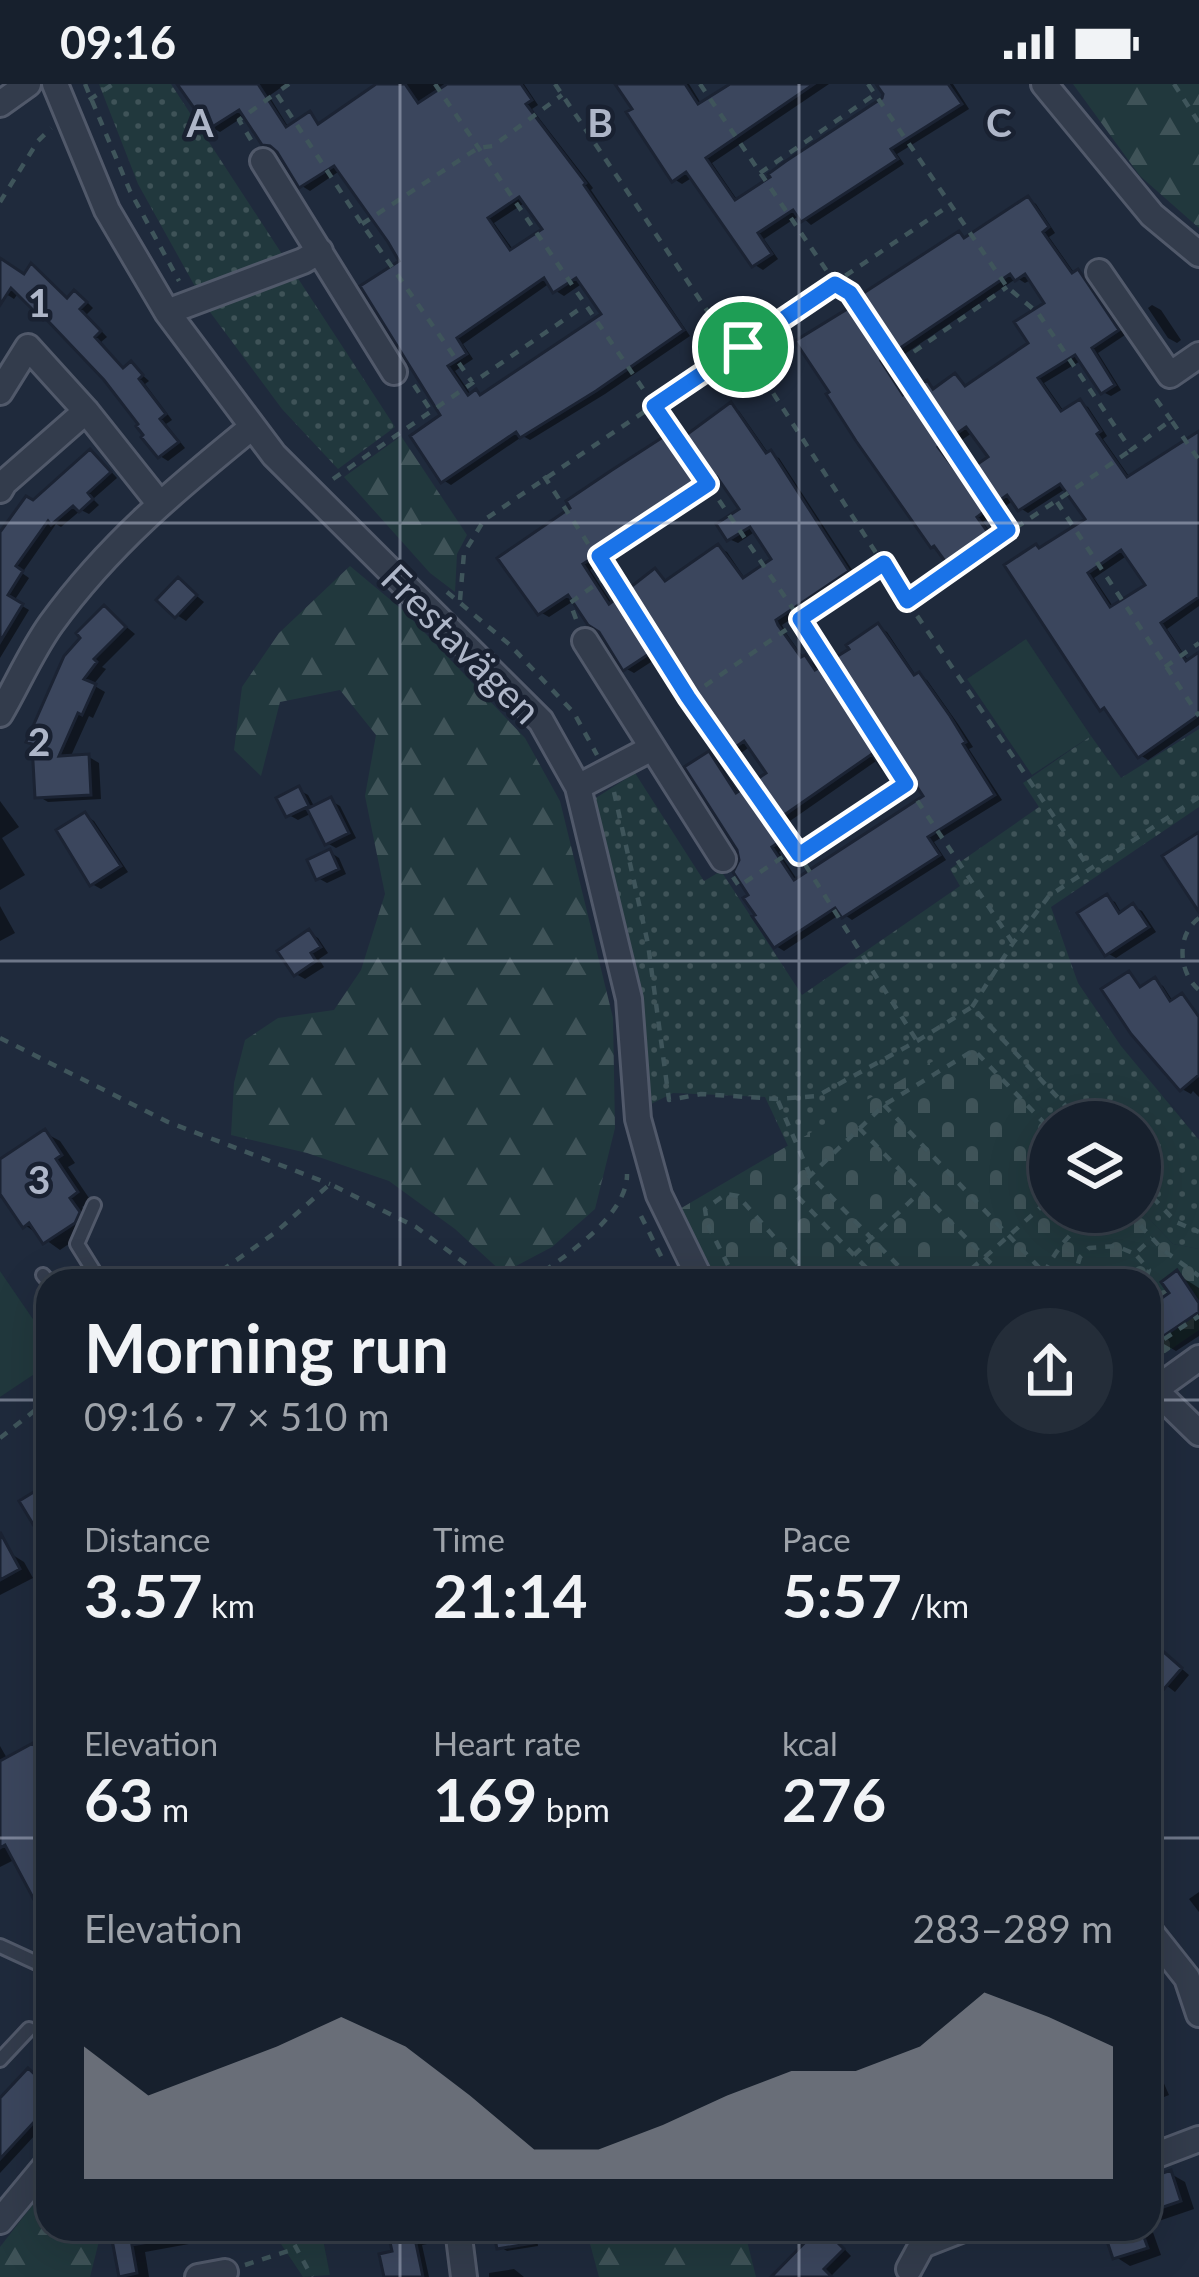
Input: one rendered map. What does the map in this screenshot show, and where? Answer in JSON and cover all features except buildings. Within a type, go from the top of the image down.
[{"type":"street","points":[[0,104],[28,84]]},
{"type":"street","name":"Frestavägen","points":[[55,84],[107,210],[166,312],[274,455],[541,721],[578,787],[628,999],[638,1119],[659,1195],[695,1269]]},
{"type":"street","points":[[1044,84],[1152,215],[1199,254]]},
{"type":"street","points":[[263,161],[394,372]]},
{"type":"street","points":[[166,312],[320,251]]},
{"type":"street","points":[[1099,272],[1170,375],[1199,355]]},
{"type":"street","points":[[0,392],[28,347],[159,503]]},
{"type":"street","points":[[1,484],[86,411]]},
{"type":"street","points":[[0,714],[49,627],[104,559],[159,503],[252,427]]},
{"type":"street","points":[[585,641],[723,860]]},
{"type":"street","points":[[578,787],[652,748]]},
{"type":"street","points":[[1161,1385],[1199,1358]]},
{"type":"street","points":[[1161,1400],[1199,1433]]},
{"type":"street","points":[[1161,1945],[1187,1978],[1199,2014]]},
{"type":"street","points":[[1161,2153],[1199,2139]]},
{"type":"street","points":[[0,2221],[36,2178]]},
{"type":"street","points":[[460,2241],[464,2277]]},
{"type":"street","points":[[909,2269],[922,2245],[932,2241]]},
{"type":"street","points":[[198,2277],[225,2272]]},
{"type":"lane","points":[[93,1269],[77,1244],[94,1205]]},
{"type":"lane","points":[[0,1946],[36,1963]]},
{"type":"lane","points":[[0,2060],[29,2029]]},
{"type":"path","points":[[0,202],[38,141],[113,84]]},
{"type":"path","points":[[263,161],[239,120],[289,84]]},
{"type":"path","points":[[435,84],[800,619],[1013,943]]},
{"type":"path","points":[[555,84],[735,352]]},
{"type":"path","points":[[700,84],[835,284],[850,293],[1008,530]]},
{"type":"path","points":[[868,84],[1007,287],[1038,314],[1130,451]]},
{"type":"path","points":[[1174,84],[1199,123]]},
{"type":"path","points":[[277,93],[472,382]]},
{"type":"path","points":[[760,172],[875,94]]},
{"type":"path","points":[[358,235],[478,148],[493,146],[562,95]]},
{"type":"path","points":[[460,600],[464,553],[484,520],[950,206]]},
{"type":"path","points":[[897,364],[1007,287]]},
{"type":"path","points":[[332,479],[584,306]]},
{"type":"path","points":[[743,347],[907,601],[1089,868]]},
{"type":"path","points":[[394,372],[407,375],[430,410]]},
{"type":"path","points":[[1156,398],[1199,460]]},
{"type":"path","points":[[1114,425],[1123,420]]},
{"type":"path","points":[[907,601],[1171,420]]},
{"type":"path","points":[[544,476],[688,697],[797,852],[917,1041]]},
{"type":"path","points":[[599,556],[708,484]]},
{"type":"path","points":[[1057,502],[1199,716]]},
{"type":"path","points":[[688,697],[884,563]]},
{"type":"path","points":[[585,641],[570,603],[610,574]]},
{"type":"path","points":[[1165,667],[1199,643]]},
{"type":"path","points":[[691,722],[701,714]]},
{"type":"path","points":[[739,886],[906,784]]},
{"type":"path","points":[[971,1007],[1049,896],[1199,797]]},
{"type":"path","points":[[1199,918],[1189,926],[1181,956],[1191,984],[1199,990]]},
{"type":"path","points":[[0,1038],[168,1122],[330,1184],[416,1227],[473,1269]]},
{"type":"path","points":[[867,1269],[793,1192],[810,1174],[884,1105],[974,1050],[1029,1108]]},
{"type":"path","points":[[778,1099],[810,1174],[901,1269]]},
{"type":"path","points":[[884,1105],[1040,1269]]},
{"type":"path","points":[[859,1128],[996,1269]]},
{"type":"path","points":[[546,1269],[598,1231],[627,1187],[627,1169]]},
{"type":"path","points":[[224,1269],[276,1232],[330,1184]]},
{"type":"path","points":[[854,1255],[921,1191]]},
{"type":"path","points":[[730,1269],[705,1209],[726,1194],[738,1196],[802,1269]]},
{"type":"path","points":[[1161,1206],[1176,1222],[1199,1232]]},
{"type":"path","points":[[970,1269],[1029,1217]]},
{"type":"path","points":[[1046,1269],[1062,1240],[1072,1233]]},
{"type":"path","points":[[1147,1233],[1199,1276]]},
{"type":"path","points":[[1135,1254],[1152,1238]]},
{"type":"path","points":[[1078,1269],[1080,1257],[1089,1248],[1116,1246],[1135,1254],[1148,1269]]},
{"type":"path","points":[[1161,1341],[1199,1316]]},
{"type":"path","points":[[0,1438],[36,1410]]},
{"type":"path","points":[[293,2241],[312,2277]]},
{"type":"path","points":[[225,2272],[297,2248]]},
{"type":"green space","points":[[99,84],[171,84],[395,427],[338,469],[282,409],[207,308],[138,184]]},
{"type":"green space","points":[[1073,84],[1199,84],[1199,228],[1140,176]]},
{"type":"green space","points":[[401,436],[467,535],[457,554],[455,592],[430,573],[344,477]]},
{"type":"green space","points":[[350,566],[405,612],[525,738],[560,801],[613,1018],[615,1128],[595,1209],[552,1247],[511,1269],[499,1269],[455,1229],[389,1181],[307,1153],[231,1135],[234,1083],[245,1040],[278,1018],[334,1010],[361,970],[385,894],[365,796],[376,735],[340,690],[280,702],[261,776],[234,750],[242,687],[279,633]]},
{"type":"green space","points":[[1026,639],[1091,736],[1032,775],[967,679]]},
{"type":"green space","points":[[1199,729],[1199,807],[1051,907],[1078,983],[1121,1046],[1199,1140],[1199,1249],[1173,1244],[1161,1231],[1161,1101],[1034,1101],[973,1038],[788,1146],[765,1097],[673,1093],[645,1107],[591,801],[635,773],[704,881],[721,871],[802,995],[960,886],[950,869],[1039,807],[1023,783],[1091,736],[1121,778]]},
{"type":"green space","points":[[973,1037],[1035,1101],[1029,1101],[1029,1233],[1161,1231],[1173,1244],[1199,1249],[1199,1330],[1161,1356],[1161,1269],[708,1269],[678,1210]]},
{"type":"green space","points":[[0,1271],[36,1324],[36,1373],[0,1397]]},
{"type":"green space","points":[[36,2200],[36,2241],[99,2241],[90,2277],[0,2277],[0,2247]]},
{"type":"green space","points":[[279,2241],[323,2241],[330,2275],[303,2277]]},
{"type":"green space","points":[[589,2241],[747,2241],[756,2277],[599,2277]]},
{"type":"route","points":[[835,284],[850,293],[1008,530],[907,601],[884,563],[800,619],[906,784],[799,855],[688,697],[599,556],[708,484],[654,406],[743,347],[835,284]]}]
